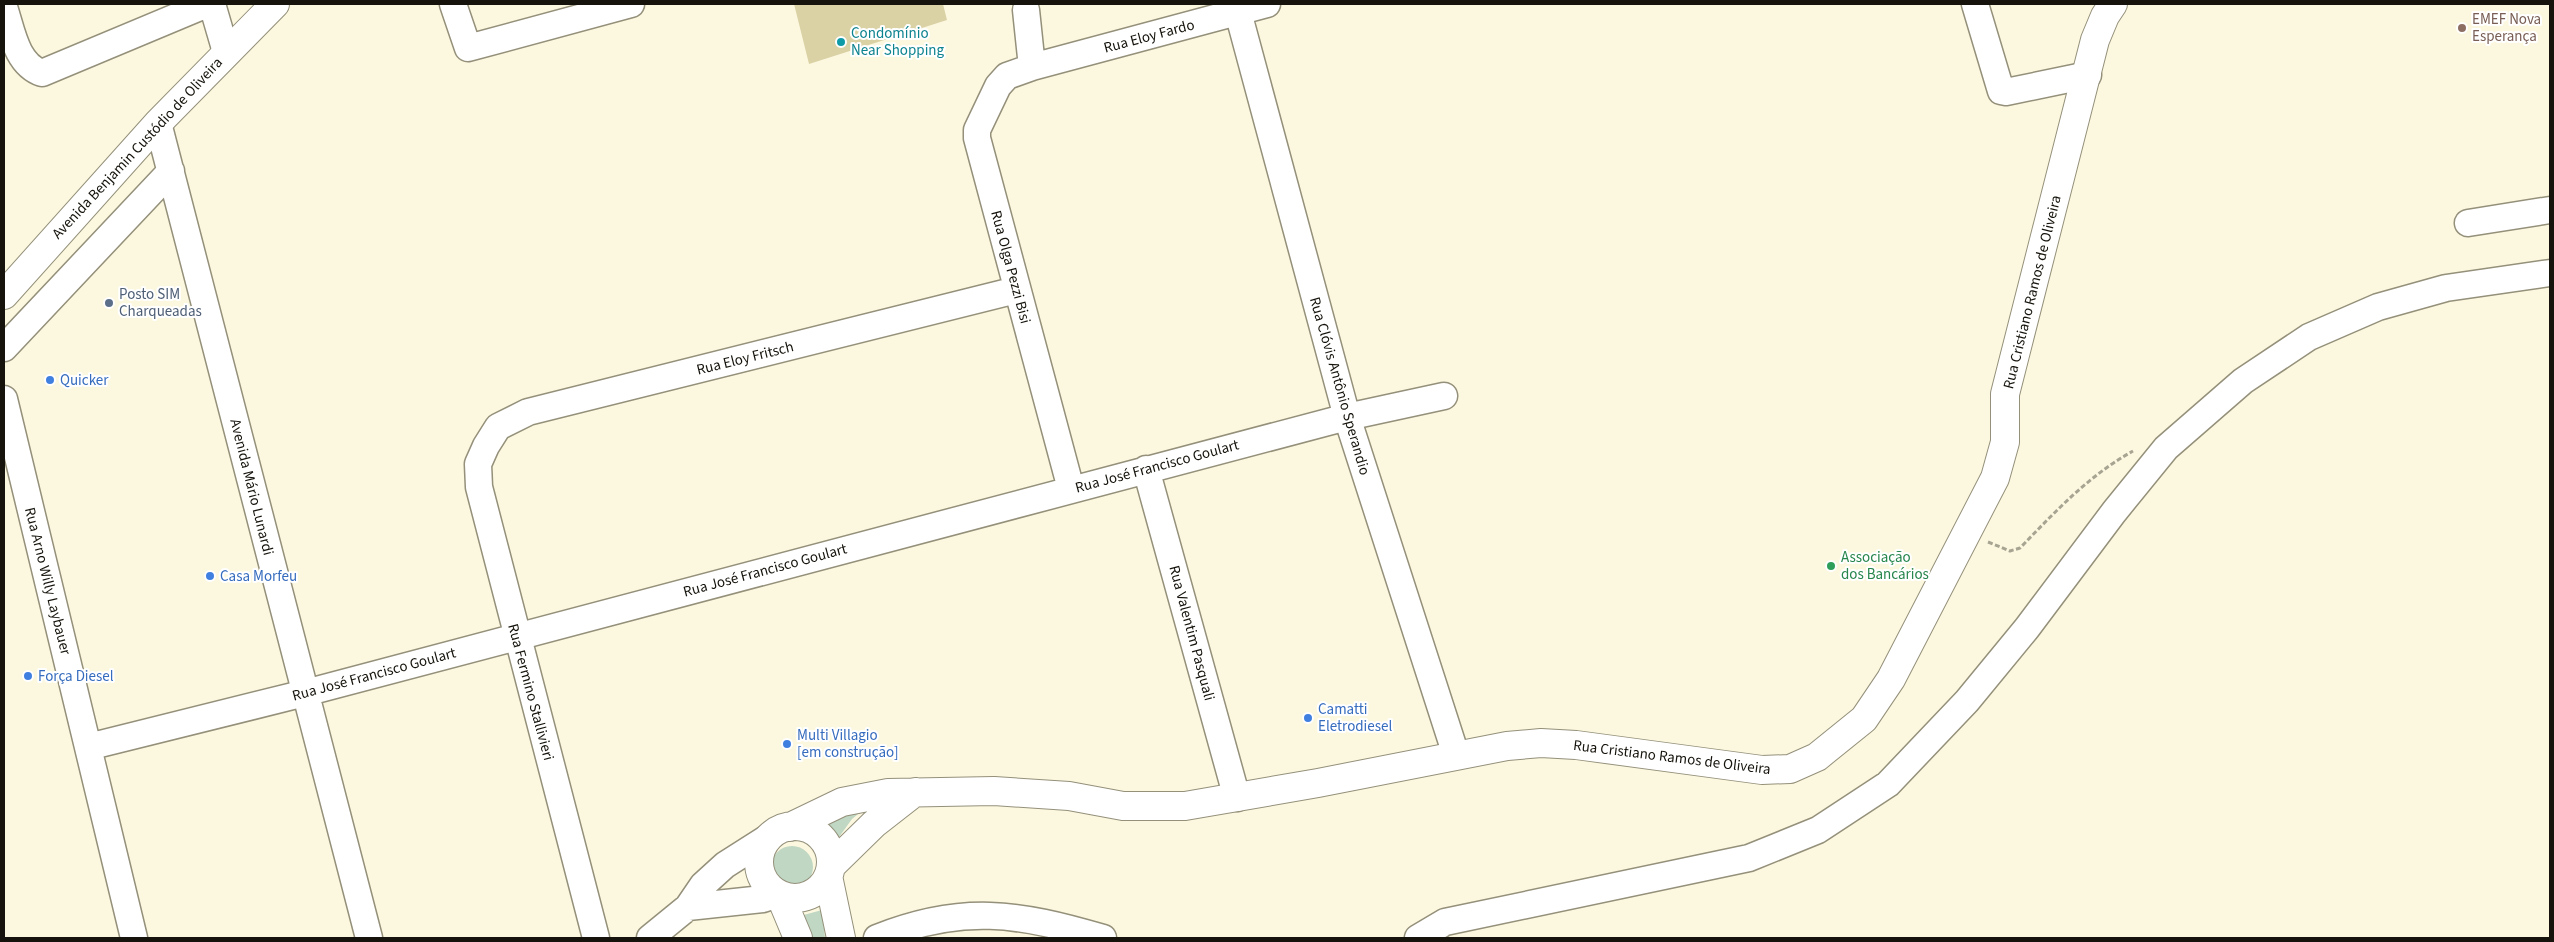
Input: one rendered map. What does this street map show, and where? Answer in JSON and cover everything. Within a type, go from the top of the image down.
[{"type":"main road","name":"Avenida Benjamin Custódio de Oliveira","points":[[4,295],[158,123],[275,4]]},
{"type":"main road","name":"Rua Cristiano Ramos de Oliveira","points":[[779,832],[842,802],[870,795],[915,792],[994,791],[1069,796],[1123,806],[1185,806],[1237,798],[1456,755],[1541,743],[1576,745],[1762,770],[1790,769],[1831,748],[1864,719],[1891,679],[1995,478],[2005,442],[2005,394],[2088,74],[2095,40],[2105,16],[2113,4]]},
{"type":"main road","points":[[841,938],[830,871],[827,844],[820,836],[801,826],[779,832],[762,848],[759,861],[761,874],[768,886],[779,894],[792,898],[813,893],[830,871],[874,824],[915,792]]},
{"type":"main road","points":[[779,894],[798,938]]},
{"type":"street","points":[[4,7],[21,58],[32,69],[42,73],[207,4]]},
{"type":"street","points":[[212,4],[226,52]]},
{"type":"street","points":[[453,4],[468,48],[631,4]]},
{"type":"street","name":"Rua Eloy Fardo","points":[[1032,67],[1267,4]]},
{"type":"street","points":[[1974,4],[2002,91],[2006,92],[2088,74]]},
{"type":"street","points":[[1026,10],[1032,67]]},
{"type":"street","name":"Rua Clóvis Antônio Sperandio","points":[[1238,12],[1347,417],[1456,755]]},
{"type":"street","name":"Rua Olga Pezzi Bisi","points":[[1032,67],[1007,76],[998,86],[977,130],[977,138],[1016,290],[1071,489]]},
{"type":"street","name":"Avenida Mário Lunardi","points":[[158,123],[368,938]]},
{"type":"street","points":[[4,348],[170,171]]},
{"type":"street","points":[[2468,223],[2550,210]]},
{"type":"street","points":[[1418,938],[1446,922],[1750,858],[1818,830],[1888,784],[1967,701],[2166,448],[2243,382],[2309,337],[2378,307],[2446,288],[2550,273]]},
{"type":"street","name":"Rua Eloy Fritsch","points":[[486,446],[498,427],[528,412],[1016,290]]},
{"type":"street","name":"Rua José Francisco Goulart","points":[[88,746],[305,693],[516,635],[1347,417],[1444,396]]},
{"type":"street","name":"Rua Arno Willy Laybauer","points":[[4,399],[134,938]]},
{"type":"street","name":"Rua Fermino Stallivieri","points":[[486,446],[478,464],[479,487],[596,938]]},
{"type":"street","name":"Rua Valentim Pasquali","points":[[1146,469],[1237,798]]},
{"type":"street","name":"Rua Cristiano Ramos de Oliveira","points":[[650,938],[688,907],[703,885],[725,864],[779,832]]},
{"type":"street","points":[[688,907],[763,899],[779,894]]},
{"type":"street","points":[[876,938],[932,920],[990,914],[1048,922],[1103,938]]},
{"type":"path","points":[[1967,533],[2010,551],[2020,548],[2077,490],[2110,463],[2135,450],[2166,448]]},
{"type":"green space","points":[[874,801],[852,819],[839,837],[820,820]]},
{"type":"green space","points":[[792,846],[807,852],[813,867],[807,882],[792,888],[777,882],[771,867],[777,852]]},
{"type":"green space","points":[[822,910],[825,938],[811,938],[800,916]]},
{"type":"building","name":"Condomínio Near Shopping","points":[[794,4],[943,4],[947,20],[809,64]]},
{"type":"place","name":"EMEF Nova Esperança","points":[[2462,28]]},
{"type":"place","name":"Condomínio Near Shopping","points":[[841,42]]},
{"type":"place","name":"Posto SIM Charqueadas","points":[[109,303]]},
{"type":"place","name":"Quicker","points":[[50,380]]},
{"type":"place","name":"Associação dos Bancários","points":[[1831,566]]},
{"type":"place","name":"Casa Morfeu","points":[[210,576]]},
{"type":"place","name":"Força Diesel","points":[[28,676]]},
{"type":"place","name":"Camatti Eletrodiesel","points":[[1308,718]]},
{"type":"place","name":"Multi Villagio [em construção]","points":[[787,744]]}]
